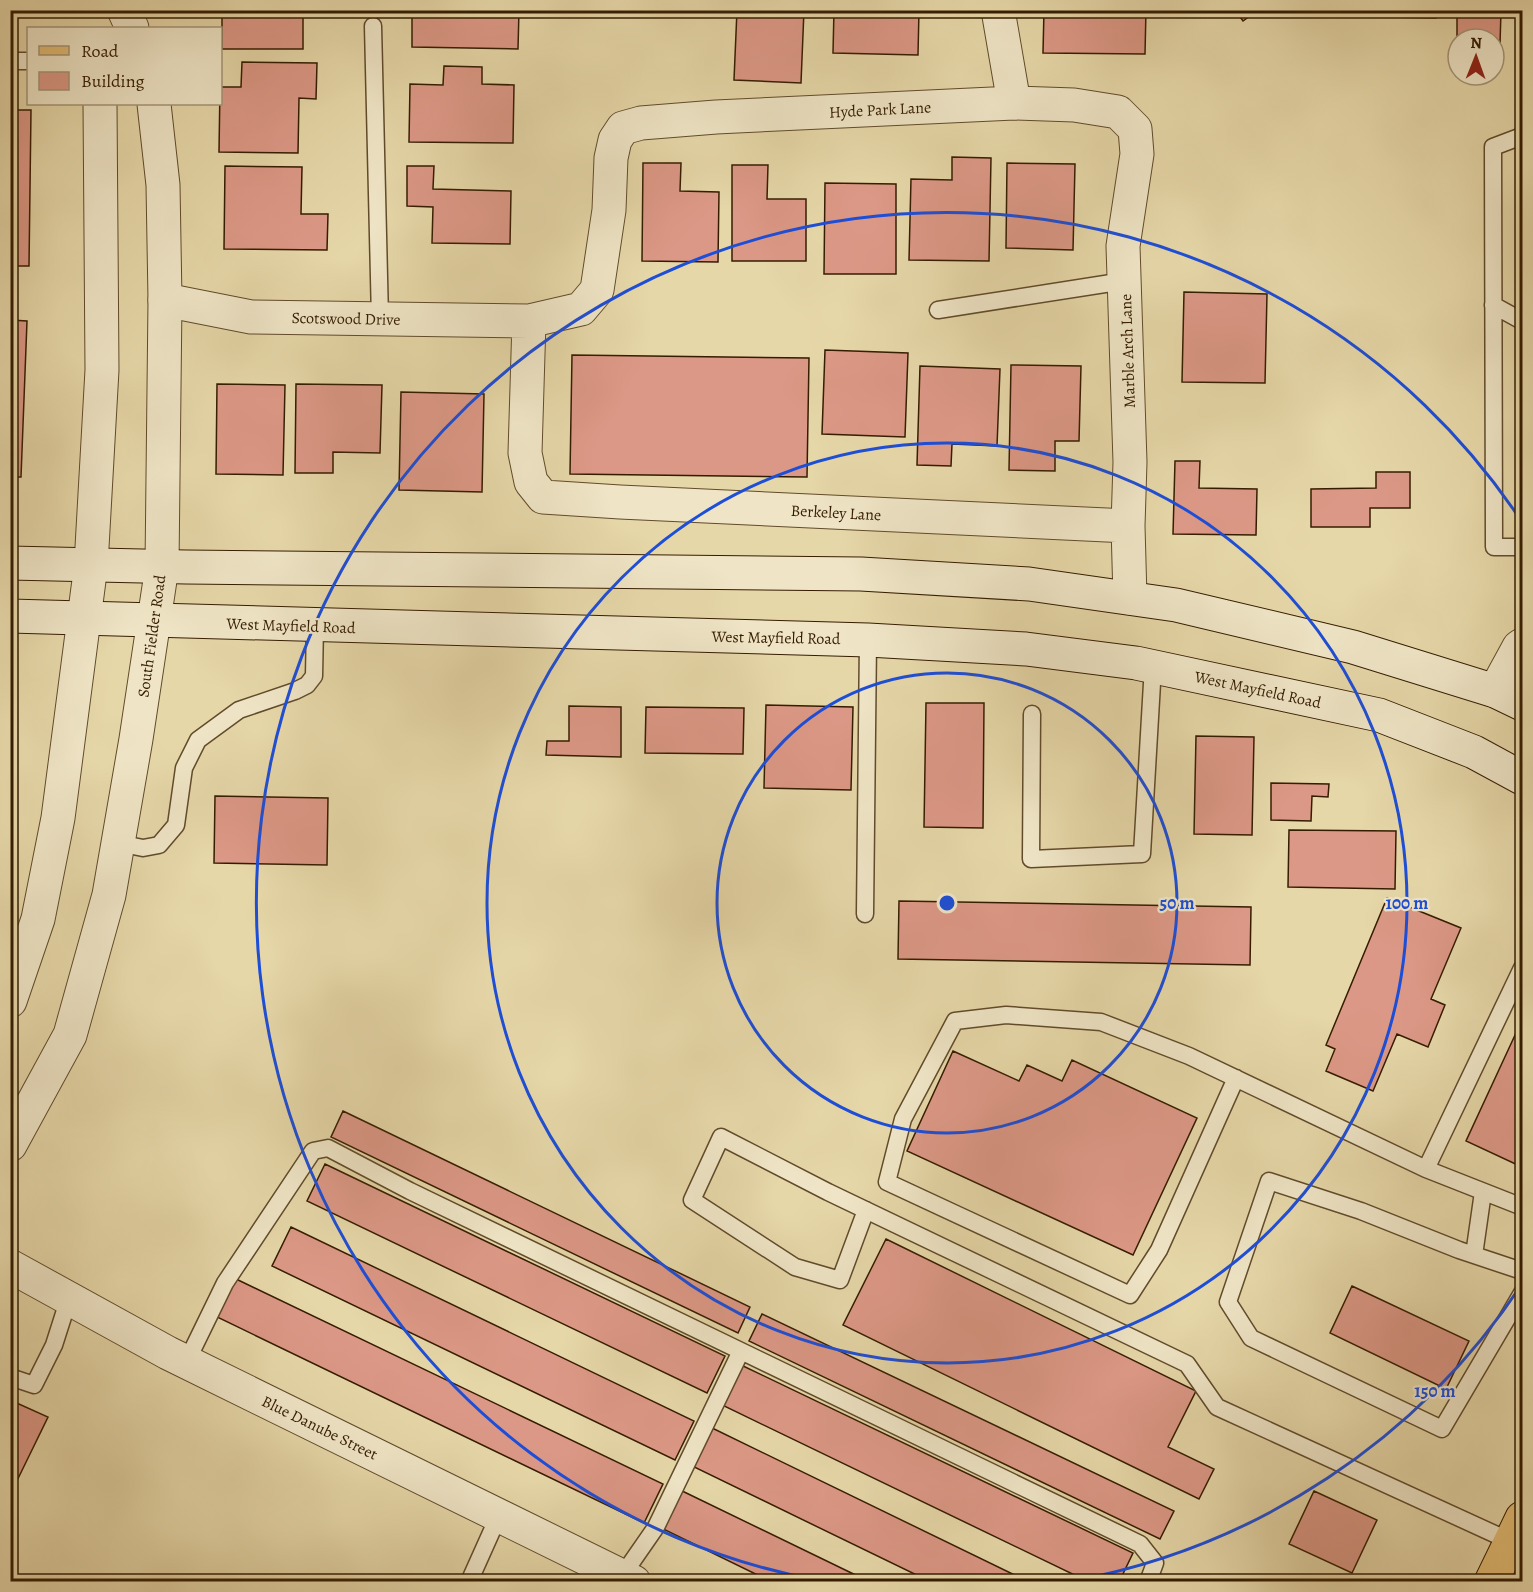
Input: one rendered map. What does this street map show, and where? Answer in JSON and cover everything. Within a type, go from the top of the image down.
[{"type":"main road","points":[[1491,1581],[1517,1530]]},
{"type":"main road","points":[[1510,1581],[1519,1559],[1517,1530]]},
{"type":"street","points":[[116,27],[123,10]]},
{"type":"street","points":[[123,10],[132,27]]},
{"type":"street","points":[[998,10],[1014,103]]},
{"type":"street","name":"Hyde Park Lane","points":[[641,123],[716,117],[1014,103],[1074,105],[1118,112]]},
{"type":"street","points":[[10,1001],[38,920],[58,818],[91,565],[102,370],[100,105]]},
{"type":"street","name":"South Fielder Road","points":[[10,1145],[70,1035],[109,895],[162,567],[165,300],[163,185],[154,105]]},
{"type":"street","name":"Marble Arch Lane","points":[[1118,112],[1135,129],[1137,154],[1123,246],[1130,462],[1128,526],[1131,598]]},
{"type":"street","name":"Scotswood Drive","points":[[165,300],[251,317],[529,321],[581,309],[597,290],[609,210],[611,158],[615,140],[623,128],[641,123]]},
{"type":"street","name":"Berkeley Lane","points":[[529,321],[525,453],[531,482],[543,497],[1128,526]]},
{"type":"street","points":[[10,563],[162,567],[861,574],[1029,584],[1176,605],[1353,647],[1509,698],[1519,647],[1522,645]]},
{"type":"street","name":"West Mayfield Road","points":[[10,616],[868,640],[1026,649],[1153,666],[1379,715],[1474,752],[1522,778]]},
{"type":"street","name":"Blue Danube Street","points":[[10,1266],[187,1361],[628,1579]]},
{"type":"lane","points":[[373,26],[380,319]]},
{"type":"lane","points":[[10,61],[27,61]]},
{"type":"lane","points":[[1522,136],[1493,147],[1494,547],[1522,547]]},
{"type":"lane","points":[[938,310],[1124,281]]},
{"type":"lane","points":[[1493,305],[1522,321]]},
{"type":"lane","points":[[118,843],[143,848],[159,845],[176,825],[184,768],[198,740],[239,710],[307,685],[314,676],[315,626]]},
{"type":"lane","points":[[865,914],[868,640]]},
{"type":"lane","points":[[1032,714],[1031,859],[1142,854],[1153,666]]},
{"type":"lane","points":[[1426,1169],[1522,968]]},
{"type":"lane","points":[[1236,1078],[1159,1250],[1130,1294],[887,1182],[903,1119],[955,1021],[1006,1015],[1101,1022],[1189,1056],[1236,1078],[1426,1169],[1520,1206],[1522,1203]]},
{"type":"lane","points":[[866,1210],[840,1280],[795,1267],[692,1200],[721,1137],[866,1210],[1187,1364],[1217,1407],[1517,1530]]},
{"type":"lane","points":[[187,1361],[225,1283],[313,1151],[328,1148],[410,1191],[1140,1544],[1155,1563],[1148,1581]]},
{"type":"lane","points":[[1522,1271],[1361,1211],[1269,1181],[1228,1302],[1251,1338],[1442,1430],[1522,1293]]},
{"type":"lane","points":[[1474,1255],[1483,1192]]},
{"type":"lane","points":[[10,1377],[34,1384],[54,1345],[69,1298]]},
{"type":"lane","points":[[628,1579],[656,1527],[741,1351]]},
{"type":"lane","points":[[469,1581],[499,1515]]},
{"type":"building","points":[[222,10],[272,10],[272,15],[303,15],[303,49],[222,49]]},
{"type":"building","points":[[412,10],[519,10],[518,49],[412,47]]},
{"type":"building","points":[[737,10],[804,10],[801,83],[734,80]]},
{"type":"building","points":[[834,10],[919,10],[918,55],[833,53]]},
{"type":"building","points":[[1044,10],[1146,10],[1145,54],[1043,53]]},
{"type":"building","points":[[1235,10],[1258,10],[1243,21]]},
{"type":"building","points":[[1341,10],[1436,10],[1436,18],[1341,16]]},
{"type":"building","points":[[1457,10],[1522,10],[1501,11],[1501,27],[1457,27]]},
{"type":"building","points":[[242,62],[317,63],[316,99],[299,98],[298,153],[219,152],[222,87],[241,87]]},
{"type":"building","points":[[444,66],[482,67],[482,84],[514,85],[513,143],[409,142],[410,84],[443,85]]},
{"type":"building","points":[[10,110],[31,110],[29,266],[10,266]]},
{"type":"building","points":[[952,157],[991,158],[989,261],[909,260],[911,179],[952,180]]},
{"type":"building","points":[[643,163],[681,163],[680,191],[719,192],[718,262],[642,261]]},
{"type":"building","points":[[1007,163],[1075,164],[1073,250],[1006,248]]},
{"type":"building","points":[[732,165],[768,165],[767,199],[806,199],[806,261],[732,261]]},
{"type":"building","points":[[225,166],[302,167],[301,214],[328,214],[327,250],[224,249]]},
{"type":"building","points":[[407,166],[434,166],[433,189],[511,191],[510,244],[432,243],[433,207],[407,206]]},
{"type":"building","points":[[825,183],[896,184],[896,274],[824,274]]},
{"type":"building","points":[[1184,292],[1267,294],[1265,383],[1182,382]]},
{"type":"building","points":[[10,320],[27,321],[21,477],[10,477]]},
{"type":"building","points":[[825,350],[908,353],[905,437],[822,434]]},
{"type":"building","points":[[572,355],[809,358],[807,477],[570,474]]},
{"type":"building","points":[[1011,365],[1081,366],[1079,441],[1055,441],[1055,471],[1009,470]]},
{"type":"building","points":[[920,366],[1000,369],[997,446],[952,444],[951,466],[917,465]]},
{"type":"building","points":[[217,384],[285,385],[283,475],[216,474]]},
{"type":"building","points":[[296,384],[382,385],[380,453],[333,452],[333,473],[295,473]]},
{"type":"building","points":[[401,392],[484,394],[482,492],[399,490]]},
{"type":"building","points":[[1175,461],[1200,461],[1199,488],[1257,489],[1256,535],[1173,534]]},
{"type":"building","points":[[1376,472],[1410,472],[1410,508],[1370,508],[1370,527],[1311,527],[1311,489],[1376,488]]},
{"type":"building","points":[[926,703],[984,703],[983,828],[924,827]]},
{"type":"building","points":[[766,705],[853,707],[851,790],[764,788]]},
{"type":"building","points":[[569,706],[621,707],[621,757],[546,755],[547,741],[569,741]]},
{"type":"building","points":[[646,707],[744,708],[743,754],[645,753]]},
{"type":"building","points":[[1196,736],[1254,737],[1252,835],[1194,834]]},
{"type":"building","points":[[1271,783],[1329,784],[1328,797],[1312,796],[1311,821],[1271,820]]},
{"type":"building","points":[[215,796],[328,798],[327,865],[214,863]]},
{"type":"building","points":[[1289,830],[1396,831],[1395,889],[1288,887]]},
{"type":"building","points":[[1387,898],[1461,928],[1431,999],[1445,1005],[1428,1047],[1397,1034],[1373,1091],[1326,1071],[1335,1049],[1326,1045]]},
{"type":"building","points":[[899,901],[1251,907],[1250,965],[898,959]]},
{"type":"building","points":[[1522,1020],[1522,1167],[1466,1141]]},
{"type":"building","points":[[953,1051],[1019,1081],[1027,1065],[1062,1081],[1072,1060],[1197,1118],[1133,1255],[907,1151]]},
{"type":"building","points":[[343,1111],[750,1307],[738,1333],[331,1137]]},
{"type":"building","points":[[325,1164],[725,1356],[707,1393],[307,1201]]},
{"type":"building","points":[[291,1227],[694,1421],[675,1460],[272,1266]]},
{"type":"building","points":[[886,1239],[1196,1391],[1168,1447],[1214,1469],[1199,1499],[843,1325]]},
{"type":"building","points":[[234,1278],[663,1484],[644,1523],[215,1316]]},
{"type":"building","points":[[1352,1286],[1469,1341],[1446,1389],[1330,1333]]},
{"type":"building","points":[[762,1314],[1174,1511],[1160,1539],[749,1341]]},
{"type":"building","points":[[739,1364],[1133,1553],[1119,1582],[1089,1582],[720,1404]]},
{"type":"building","points":[[10,1400],[48,1417],[10,1495]]},
{"type":"building","points":[[708,1426],[1029,1582],[931,1582],[690,1465]]},
{"type":"building","points":[[676,1488],[870,1582],[772,1582],[657,1526]]},
{"type":"building","points":[[1314,1491],[1377,1520],[1352,1573],[1289,1544]]}]
